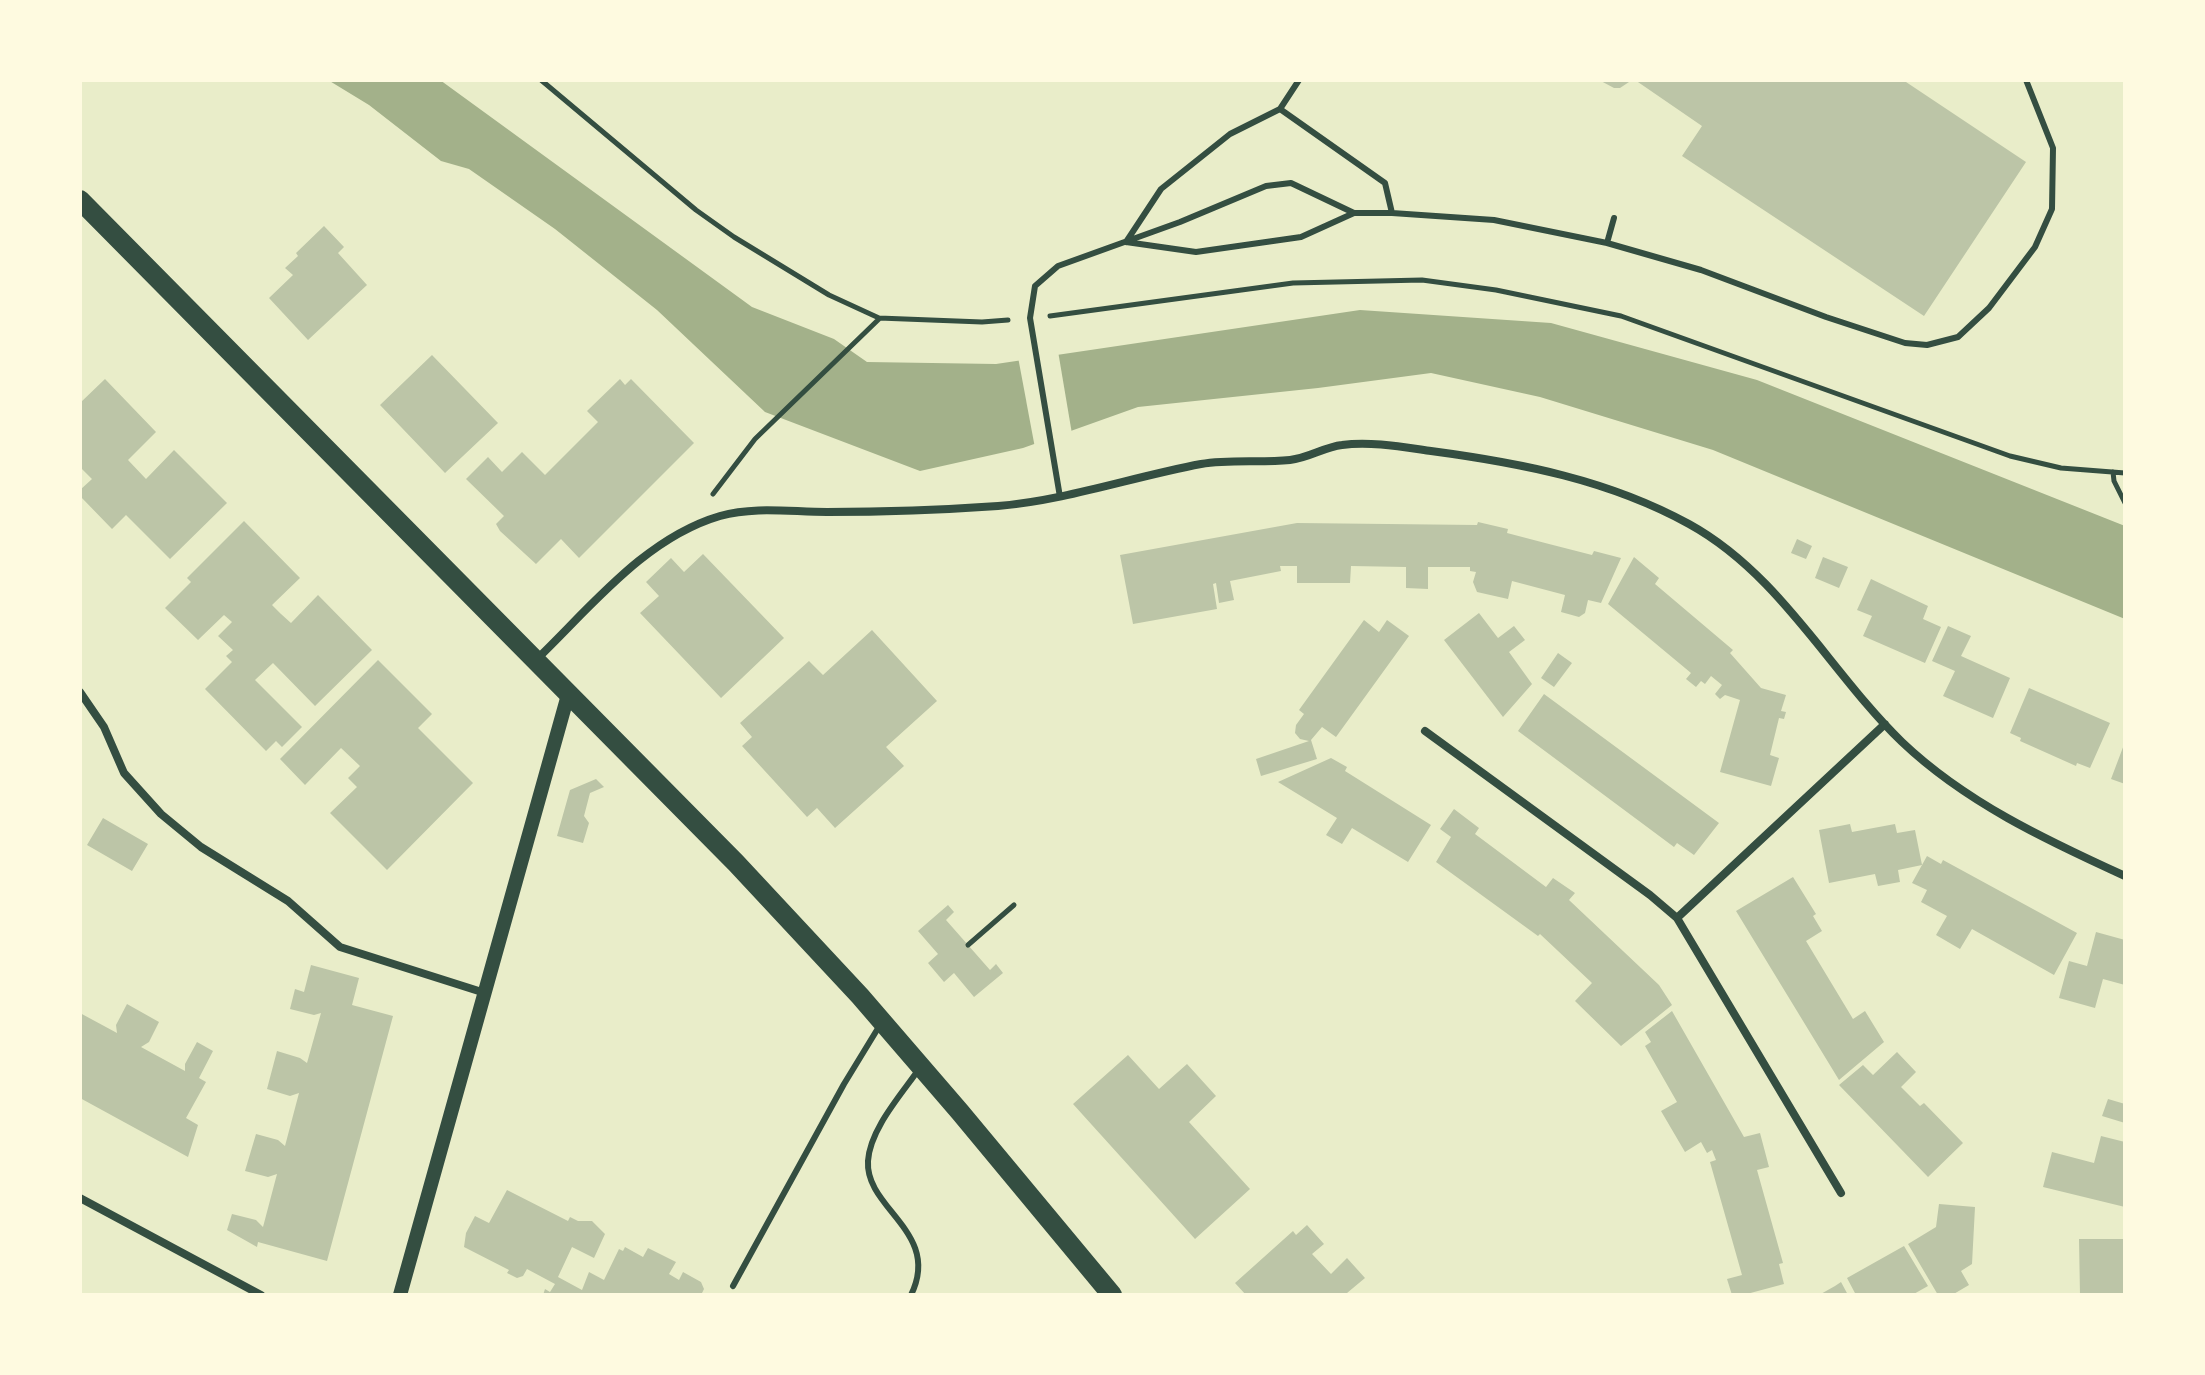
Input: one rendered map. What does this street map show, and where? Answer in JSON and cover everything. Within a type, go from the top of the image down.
[{"type":"main road","points":[[80,200],[736,863],[921,1066],[1112,1295]]},
{"type":"street","points":[[534,662],[636,563],[687,531],[718,516],[754,510],[893,512],[1002,505],[1060,497],[1202,464],[1304,459],[1338,445],[1371,445],[1464,455],[1571,476],[1606,487],[1658,508],[1716,541],[1756,574],[1885,724],[1920,758],[1981,802],[2066,849],[2125,876]]},
{"type":"street","points":[[80,692],[104,727],[124,773],[161,814],[201,847],[288,901],[340,947],[485,993]]},
{"type":"street","points":[[400,1295],[568,695]]},
{"type":"street","points":[[1677,918],[1885,724]]},
{"type":"street","points":[[1425,731],[1677,918],[1841,1193]]},
{"type":"street","points":[[80,1198],[261,1295]]},
{"type":"lane","points":[[1126,242],[1161,189],[1230,134],[1280,109],[1299,80]]},
{"type":"lane","points":[[1126,242],[1196,252],[1301,237],[1354,213],[1494,220],[1607,243],[1701,270],[1826,317],[1905,343],[1927,345],[1958,337],[1989,308],[2035,247],[2052,209],[2053,148],[2026,80]]},
{"type":"lane","points":[[1280,109],[1385,183],[1392,213]]},
{"type":"lane","points":[[1060,497],[1030,318],[1035,286],[1058,266],[1266,186],[1291,183],[1354,213]]},
{"type":"lane","points":[[1607,243],[1614,218]]},
{"type":"lane","points":[[733,1286],[881,1022]]},
{"type":"lane","points":[[911,1295],[918,1269],[916,1252],[908,1232],[873,1186],[868,1160],[871,1145],[884,1121],[921,1066]]},
{"type":"path","points":[[541,80],[696,210],[829,295],[879,318],[982,322],[1293,283],[1422,280],[1621,316],[2010,456],[2061,468],[2125,473]]},
{"type":"path","points":[[687,531],[755,439],[879,318]]},
{"type":"path","points":[[2113,472],[2125,503]]},
{"type":"path","points":[[968,945],[1014,905]]},
{"type":"shaded area","points":[[328,80],[440,80],[752,307],[834,339],[867,362],[996,364],[1360,310],[1551,323],[1757,380],[2125,526],[2125,619],[1713,450],[1540,397],[1431,373],[1138,407],[1023,448],[920,471],[765,412],[657,310],[555,229],[469,169],[441,161],[369,105]]},
{"type":"pier","points":[[1058,351],[1072,434],[1035,448],[1018,357]]},
{"type":"building","points":[[1599,80],[1632,80],[1620,88],[1614,88]]},
{"type":"building","points":[[1635,80],[1903,80],[2026,162],[1924,316],[1682,156],[1702,126]]},
{"type":"building","points":[[324,226],[344,247],[338,253],[367,285],[308,340],[269,298],[293,275],[285,268],[298,256],[296,253]]},
{"type":"building","points":[[432,355],[498,423],[445,473],[380,405]]},
{"type":"building","points":[[105,379],[156,432],[128,460],[146,479],[174,450],[227,503],[170,559],[126,515],[112,529],[80,496],[80,490],[92,479],[80,467],[80,403]]},
{"type":"building","points":[[620,379],[625,385],[631,379],[694,443],[579,558],[561,539],[536,564],[500,531],[496,524],[504,516],[466,479],[488,457],[502,472],[522,452],[545,475],[598,422],[587,411]]},
{"type":"building","points":[[244,521],[300,578],[272,605],[291,623],[318,595],[372,650],[315,706],[273,663],[255,680],[302,727],[282,747],[276,741],[266,751],[205,689],[232,662],[226,656],[233,650],[218,636],[232,622],[224,615],[198,640],[165,608],[191,582],[187,578]]},
{"type":"building","points":[[1478,522],[1508,529],[1507,533],[1592,555],[1594,551],[1621,558],[1601,603],[1588,600],[1585,613],[1579,617],[1561,612],[1565,595],[1512,581],[1508,599],[1477,592],[1473,582],[1476,572],[1470,571],[1470,567],[1428,567],[1428,589],[1406,588],[1406,567],[1351,566],[1350,583],[1297,583],[1297,566],[1280,566],[1281,571],[1230,581],[1234,600],[1219,603],[1216,583],[1213,584],[1217,609],[1133,624],[1120,555],[1297,523],[1477,525]]},
{"type":"building","points":[[1797,539],[1812,546],[1806,559],[1791,553]]},
{"type":"building","points":[[703,554],[784,638],[721,698],[640,613],[659,596],[646,582],[671,558],[684,572]]},
{"type":"building","points":[[1634,557],[1659,578],[1655,584],[1733,650],[1730,653],[1761,688],[1786,695],[1781,711],[1786,712],[1784,719],[1779,718],[1770,755],[1779,758],[1771,786],[1720,772],[1740,700],[1725,695],[1720,699],[1715,694],[1722,685],[1711,676],[1705,684],[1701,681],[1696,687],[1686,679],[1691,673],[1608,604]]},
{"type":"building","points":[[1823,557],[1848,567],[1839,588],[1815,578]]},
{"type":"building","points":[[1871,579],[1928,606],[1923,619],[1941,627],[1925,663],[1863,636],[1872,616],[1857,610]]},
{"type":"building","points":[[1479,613],[1498,638],[1514,626],[1525,640],[1509,652],[1532,684],[1503,717],[1444,640]]},
{"type":"building","points":[[1364,620],[1379,632],[1387,620],[1409,636],[1336,737],[1322,727],[1311,740],[1317,759],[1261,776],[1256,759],[1309,741],[1300,739],[1295,733],[1296,725],[1304,714],[1299,710]]},
{"type":"building","points":[[1948,626],[1971,636],[1961,656],[2010,678],[1993,718],[1943,696],[1955,671],[1932,661]]},
{"type":"building","points":[[872,630],[937,701],[886,747],[904,766],[835,828],[817,808],[807,817],[742,746],[752,737],[740,723],[809,661],[823,675]]},
{"type":"building","points":[[1558,653],[1572,663],[1554,687],[1541,678]]},
{"type":"building","points":[[378,660],[432,714],[418,728],[473,783],[387,870],[330,813],[357,787],[348,778],[360,766],[341,748],[305,785],[280,759]]},
{"type":"building","points":[[2029,688],[2110,723],[2090,768],[2077,763],[2076,766],[2020,741],[2021,738],[2010,733]]},
{"type":"building","points":[[1544,694],[1719,823],[1694,855],[1677,843],[1674,847],[1518,731]]},
{"type":"building","points":[[2125,742],[2125,784],[2111,779]]},
{"type":"building","points":[[1331,758],[1347,767],[1345,771],[1431,825],[1408,862],[1352,828],[1342,844],[1326,835],[1337,818],[1278,782]]},
{"type":"building","points":[[596,779],[604,787],[590,793],[584,816],[589,823],[583,843],[557,836],[570,790]]},
{"type":"building","points":[[1454,809],[1479,828],[1475,834],[1546,887],[1553,878],[1575,893],[1569,900],[1659,985],[1672,1005],[1621,1046],[1575,1001],[1592,983],[1540,934],[1538,936],[1436,862],[1451,837],[1440,829]]},
{"type":"building","points":[[103,818],[148,844],[132,871],[87,845]]},
{"type":"building","points":[[1850,824],[1852,832],[1895,824],[1897,833],[1915,830],[1922,865],[1898,870],[1900,882],[1878,886],[1875,874],[1829,883],[1819,830]]},
{"type":"building","points":[[1927,856],[1941,864],[1943,860],[2077,933],[2054,975],[1972,929],[1960,949],[1936,935],[1947,916],[1921,902],[1927,890],[1912,883]]},
{"type":"building","points":[[1793,877],[1816,914],[1813,916],[1822,931],[1806,941],[1853,1019],[1865,1011],[1884,1042],[1839,1080],[1736,911]]},
{"type":"building","points":[[948,905],[954,912],[946,920],[990,970],[996,964],[1003,973],[974,997],[954,973],[944,982],[928,963],[938,954],[918,931]]},
{"type":"building","points":[[2096,932],[2125,940],[2125,985],[2103,979],[2095,1008],[2059,998],[2069,961],[2087,966]]},
{"type":"building","points":[[311,965],[359,978],[352,1005],[393,1016],[327,1261],[258,1242],[257,1247],[227,1230],[232,1214],[256,1220],[263,1227],[277,1174],[268,1177],[245,1171],[256,1134],[278,1140],[285,1146],[299,1093],[290,1096],[267,1089],[277,1051],[307,1063],[321,1013],[314,1015],[290,1009],[295,989],[304,992]]},
{"type":"building","points":[[127,1004],[159,1022],[149,1042],[141,1047],[185,1071],[185,1064],[197,1042],[213,1051],[199,1078],[206,1082],[186,1118],[198,1125],[188,1157],[80,1098],[80,1013],[117,1033],[116,1025]]},
{"type":"building","points":[[1672,1011],[1744,1137],[1760,1133],[1769,1167],[1757,1170],[1783,1263],[1779,1264],[1784,1284],[1732,1295],[1727,1279],[1742,1275],[1710,1162],[1716,1160],[1712,1150],[1707,1153],[1701,1142],[1685,1152],[1661,1111],[1677,1102],[1645,1046],[1651,1042],[1645,1032]]},
{"type":"building","points":[[1897,1052],[1916,1072],[1901,1087],[1920,1106],[1924,1103],[1963,1143],[1928,1177],[1839,1085],[1863,1065],[1873,1075]]},
{"type":"building","points":[[1128,1055],[1159,1089],[1187,1064],[1216,1096],[1189,1122],[1250,1189],[1195,1239],[1073,1104]]},
{"type":"building","points":[[2108,1099],[2125,1104],[2125,1123],[2102,1116]]},
{"type":"building","points":[[2101,1136],[2125,1142],[2125,1207],[2043,1187],[2052,1152],[2094,1163]]},
{"type":"building","points":[[507,1190],[568,1221],[570,1217],[578,1221],[592,1221],[605,1234],[594,1258],[572,1247],[558,1277],[582,1290],[589,1272],[604,1280],[619,1249],[623,1251],[625,1247],[643,1257],[648,1248],[676,1262],[669,1274],[679,1280],[683,1272],[701,1282],[704,1289],[701,1295],[543,1295],[545,1289],[550,1292],[555,1284],[527,1269],[523,1276],[517,1278],[507,1273],[509,1270],[464,1247],[466,1233],[475,1216],[489,1223]]},
{"type":"building","points":[[1939,1204],[1975,1207],[1972,1264],[1961,1271],[1969,1285],[1952,1295],[1938,1295],[1908,1244],[1936,1227]]},
{"type":"building","points":[[1307,1225],[1324,1244],[1312,1254],[1331,1274],[1347,1258],[1365,1278],[1347,1293],[1349,1295],[1246,1295],[1235,1283],[1293,1231],[1296,1235]]},
{"type":"building","points":[[2079,1239],[2125,1239],[2125,1295],[2080,1295]]},
{"type":"building","points":[[1904,1246],[1928,1286],[1912,1295],[1856,1295],[1847,1278]]},
{"type":"building","points":[[1841,1282],[1848,1295],[1819,1295],[1835,1286]]}]
